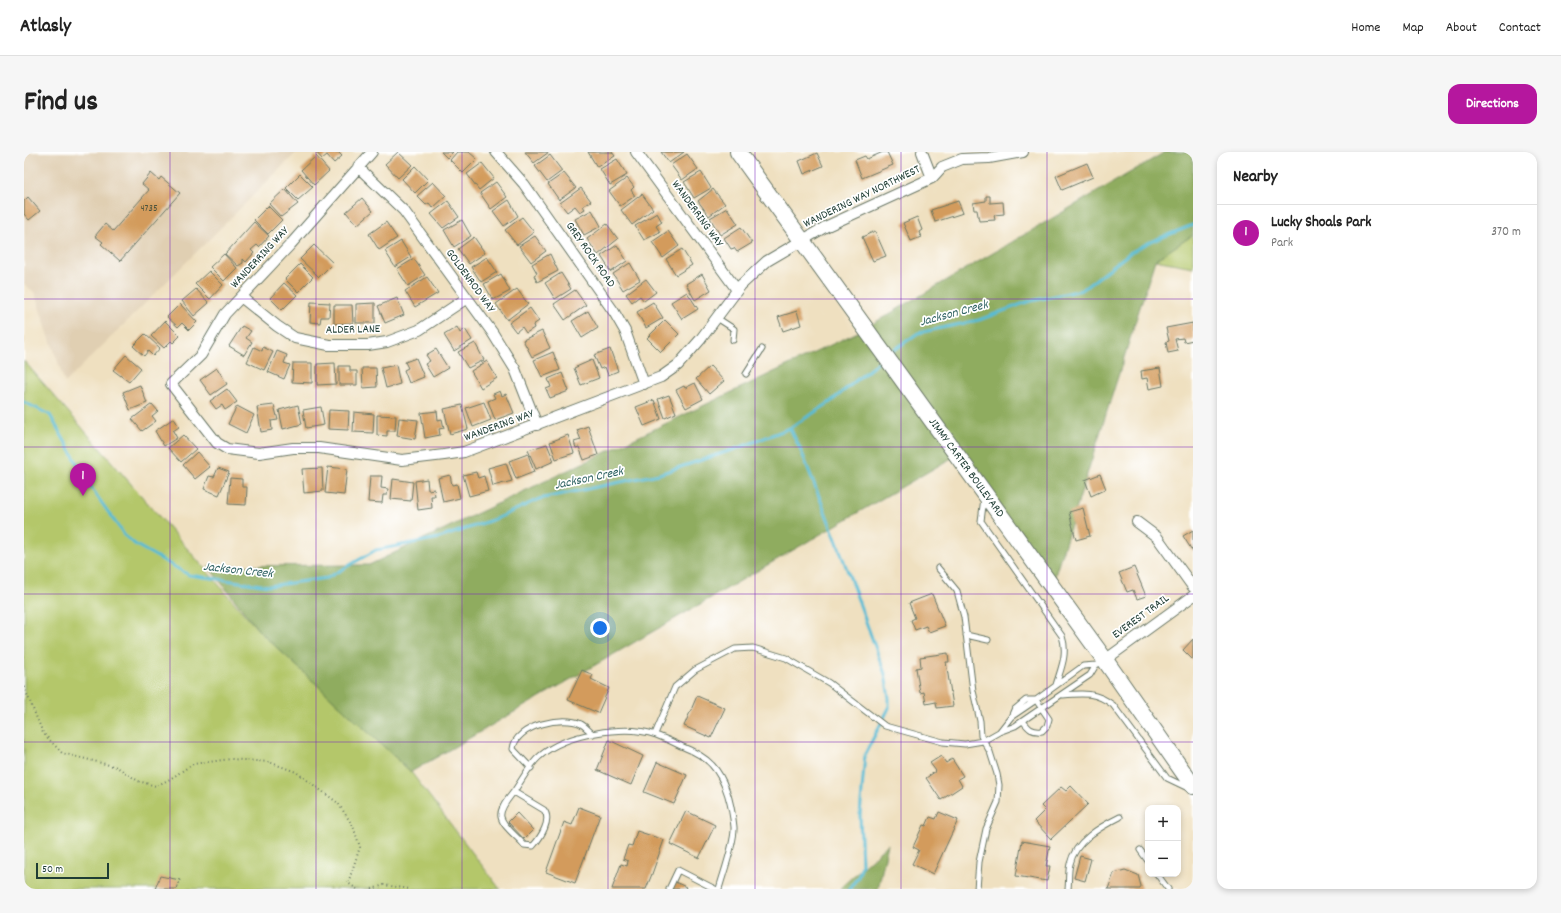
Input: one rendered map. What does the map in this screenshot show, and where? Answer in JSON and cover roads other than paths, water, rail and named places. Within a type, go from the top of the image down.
[{"type":"main road","name":"JIMMY CARTER BOULEVARD","points":[[738,152],[984,493],[1100,663],[1193,786]]},
{"type":"street","name":"WANDERRING WAY","points":[[171,384],[201,355],[225,314],[372,152]]},
{"type":"street","name":"GREY ROCK ROAD","points":[[496,152],[524,184],[614,312],[625,331],[644,384]]},
{"type":"street","name":"WANDERRING WAY","points":[[636,152],[737,290]]},
{"type":"street","points":[[922,152],[932,178]]},
{"type":"street","name":"WANDERING WAY NORTHWEST","points":[[801,241],[825,227],[932,178],[954,157],[962,160],[989,158],[1023,152]]},
{"type":"street","name":"GOLDENROD WAY","points":[[358,168],[404,211],[492,332],[515,369],[538,425]]},
{"type":"street","name":"WANDERING WAY","points":[[171,384],[218,443],[227,449],[259,453],[293,448],[319,448],[402,460],[444,456],[464,452],[661,377],[678,366],[717,318],[737,290],[767,261],[801,241]]},
{"type":"street","name":"ALDER LANE","points":[[241,297],[277,326],[295,338],[329,345],[387,342],[419,330],[467,298]]},
{"type":"street","points":[[1137,522],[1157,538],[1193,587]]},
{"type":"street","name":"EVEREST TRAIL","points":[[1100,663],[1193,596]]},
{"type":"lane","points":[[717,318],[734,329],[733,340]]},
{"type":"lane","points":[[746,374],[762,349]]},
{"type":"lane","points":[[984,493],[982,521],[1062,636],[1066,646],[1065,655],[1056,685]]},
{"type":"lane","points":[[938,568],[957,591],[964,617],[973,691],[980,721],[981,736],[997,774],[999,785],[998,802],[986,830],[979,862],[977,889]]},
{"type":"lane","points":[[966,635],[988,640]]},
{"type":"lane","points":[[655,734],[675,687],[695,670],[735,649],[753,648],[786,658],[829,683],[885,726],[943,742],[965,744],[983,741],[999,732],[1023,722],[1090,675],[1100,663]]},
{"type":"lane","points":[[999,732],[1011,717],[1014,710],[1026,700],[1036,700],[1083,666],[1100,663]]},
{"type":"lane","points":[[1062,695],[1086,693],[1101,696],[1107,700],[1113,705],[1167,778],[1193,791]]},
{"type":"lane","points":[[1023,722],[1029,729],[1035,732],[1042,732],[1047,726],[1049,719],[1043,708],[1036,700]]},
{"type":"lane","points":[[531,768],[514,749],[517,739],[527,731],[539,725],[566,720],[582,724],[593,734]]},
{"type":"lane","points":[[514,792],[547,813],[547,821],[533,846],[524,845],[502,818],[502,808],[539,756],[551,748],[593,734],[620,730],[655,734],[694,752],[712,764],[723,783],[731,808],[734,829],[719,889]]},
{"type":"lane","points":[[1068,889],[1070,863],[1082,843],[1095,830],[1120,818]]},
{"type":"lane","points":[[1140,850],[1145,857]]},
{"type":"lane","points":[[669,889],[678,870],[715,889]]},
{"type":"lane","points":[[1159,877],[1168,889]]},
{"type":"waterway","name":"Jackson Creek","points":[[890,353],[918,333],[979,320],[1027,302],[1082,290],[1131,252],[1150,242],[1193,225]]},
{"type":"waterway","name":"Jackson Creek","points":[[24,402],[50,415],[92,489],[125,536],[136,545],[189,575],[269,586],[327,578],[376,550],[439,538],[498,518],[539,499],[659,474],[741,447],[790,428],[829,403],[882,359]]},
{"type":"waterway","points":[[790,428],[802,453],[837,542],[885,674],[889,698],[889,708],[865,754],[860,815],[862,865],[858,877],[849,889]]},
{"type":"place","name":"Lucky Shoals Park","points":[[83,496]]}]
